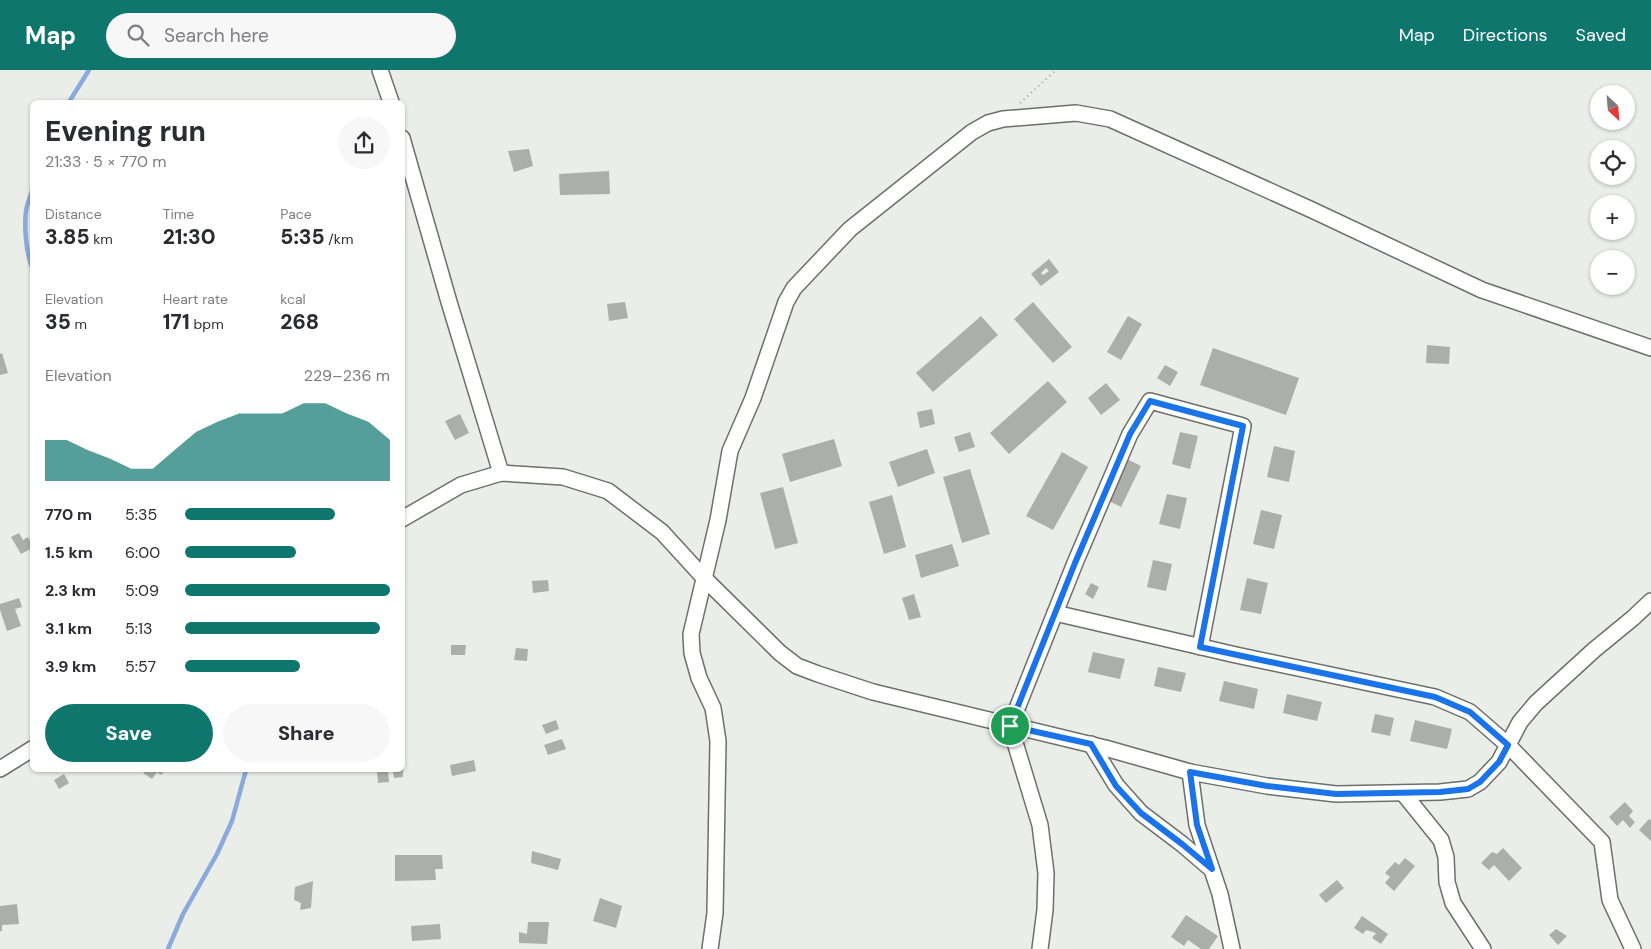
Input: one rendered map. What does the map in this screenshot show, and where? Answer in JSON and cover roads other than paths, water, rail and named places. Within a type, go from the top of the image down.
[{"type":"street","points":[[380,70],[390,100]]},
{"type":"street","points":[[710,949],[715,913],[718,742],[713,708],[694,661],[690,634],[718,520],[730,452],[753,398],[786,302],[794,288],[850,229],[972,132],[988,123],[1002,119],[1076,113],[1110,119],[1312,210],[1482,290],[1651,348]]},
{"type":"street","points":[[405,148],[449,302],[502,474]]},
{"type":"street","points":[[1040,949],[1045,910],[1046,873],[1040,825],[1010,726],[1130,434],[1150,401],[1243,426],[1200,647]]},
{"type":"street","points":[[405,517],[461,485],[502,474],[563,477],[608,491],[662,532],[705,579],[780,653],[797,666],[873,692],[1091,744],[1190,772],[1267,786],[1336,794],[1440,792],[1468,789],[1480,782],[1499,762],[1520,722],[1536,703],[1651,601]]},
{"type":"street","points":[[1055,613],[1200,647],[1435,697],[1470,712],[1508,745],[1602,842],[1610,900],[1633,949]]},
{"type":"street","points":[[1091,744],[1116,786],[1141,813],[1212,869]]},
{"type":"street","points":[[0,769],[30,750]]},
{"type":"street","points":[[1190,772],[1197,825],[1220,894],[1232,949]]},
{"type":"street","points":[[1403,793],[1441,840],[1446,857],[1447,882],[1453,903],[1483,949]]},
{"type":"waterway","points":[[70,100],[89,70]]},
{"type":"waterway","points":[[30,197],[26,208],[25,224],[30,261]]},
{"type":"waterway","points":[[168,949],[183,914],[217,854],[232,821],[245,772]]}]
